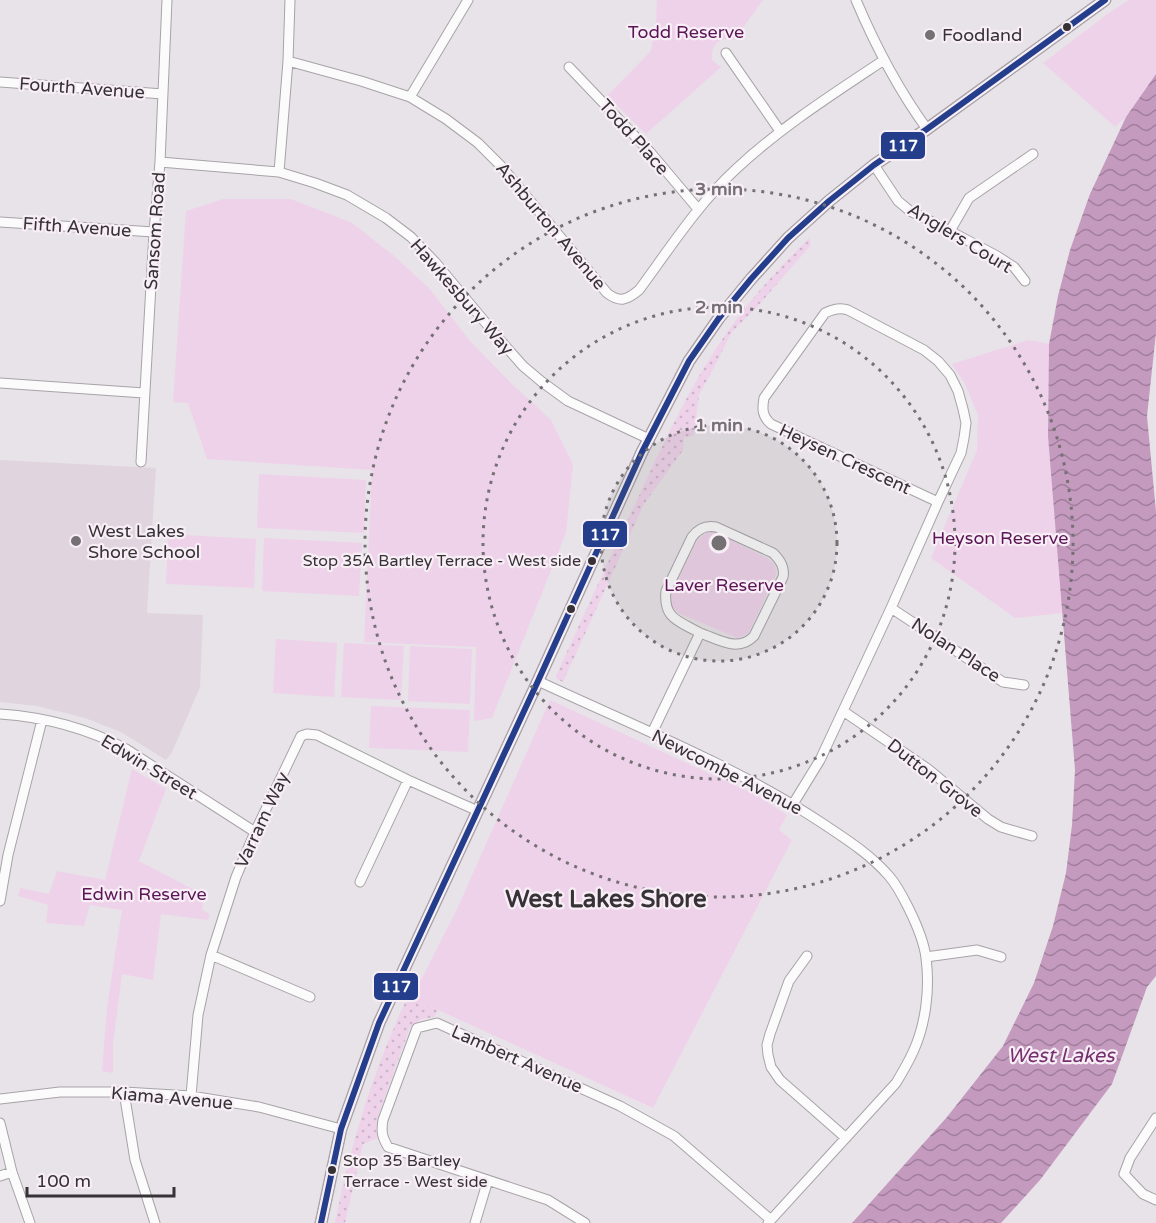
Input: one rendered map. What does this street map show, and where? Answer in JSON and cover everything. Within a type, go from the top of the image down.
[{"type":"street","name":"Sansom Road","points":[[141,462],[160,162],[166,0]]},
{"type":"street","points":[[279,172],[288,61],[290,0]]},
{"type":"street","points":[[410,97],[468,0]]},
{"type":"street","points":[[856,0],[884,60],[927,129]]},
{"type":"street","points":[[321,1223],[341,1129],[379,1023],[649,439],[689,361],[735,298],[788,238],[829,201],[874,165],[1105,0]]},
{"type":"street","points":[[726,53],[780,131]]},
{"type":"street","name":"Ashburton Avenue","points":[[288,61],[410,97],[446,119],[478,143],[501,166],[607,293],[621,300],[631,297],[639,290],[698,209],[735,170],[780,131],[884,60]]},
{"type":"street","name":"Todd Place","points":[[568,67],[650,152],[698,209]]},
{"type":"street","name":"Fourth Avenue","points":[[0,82],[163,94]]},
{"type":"street","points":[[950,231],[969,198],[1033,154]]},
{"type":"street","name":"Hawkesbury Way","points":[[160,162],[279,172],[347,195],[386,218],[411,237],[523,366],[542,382],[568,401],[649,439]]},
{"type":"street","name":"Anglers Court","points":[[874,165],[898,201],[910,211],[1014,267],[1025,281]]},
{"type":"street","name":"Fifth Avenue","points":[[0,222],[154,232]]},
{"type":"street","name":"Heysen Crescent","points":[[793,804],[819,760],[891,608],[961,453],[966,423],[958,391],[950,375],[924,350],[843,308],[825,313],[764,398],[762,407],[766,420],[938,502]]},
{"type":"street","points":[[0,383],[144,393]]},
{"type":"street","points":[[710,526],[716,527],[773,553],[780,560],[784,572],[783,577],[754,636],[748,642],[731,645],[700,633],[671,616],[665,599],[666,591],[697,531],[710,526]]},
{"type":"street","name":"Nolan Place","points":[[891,608],[1003,682],[1024,685]]},
{"type":"street","points":[[652,733],[700,633]]},
{"type":"street","name":"Newcombe Avenue","points":[[538,681],[744,777],[793,804],[856,846],[891,877],[917,924],[926,957],[927,994],[924,1016],[914,1050],[896,1083],[770,1221]]},
{"type":"street","name":"Dutton Grove","points":[[843,711],[928,769],[988,819],[1001,827],[1032,836]]},
{"type":"street","name":"Edwin Street","points":[[0,714],[42,720],[81,729],[103,737],[126,749],[255,832]]},
{"type":"street","points":[[0,901],[4,854],[42,720]]},
{"type":"street","name":"Varram Way","points":[[191,1096],[198,1015],[211,955],[236,878],[255,832],[301,736],[317,735],[408,780],[478,811]]},
{"type":"street","points":[[360,882],[408,780]]},
{"type":"street","points":[[926,957],[977,950],[1001,957]]},
{"type":"street","points":[[211,955],[310,997]]},
{"type":"street","points":[[807,956],[789,981],[770,1034],[767,1045],[768,1055],[771,1067],[780,1080],[846,1138]]},
{"type":"street","name":"Lambert Avenue","points":[[585,1223],[548,1200],[388,1146],[381,1130],[383,1120],[417,1028],[437,1023],[620,1106],[674,1136],[770,1221]]},
{"type":"street","name":"Kiama Avenue","points":[[0,1099],[60,1092],[124,1092],[191,1096],[259,1107],[341,1129]]},
{"type":"street","points":[[124,1092],[135,1160],[155,1223]]},
{"type":"street","points":[[1156,1118],[1130,1158],[1124,1174],[1143,1194],[1156,1200]]},
{"type":"street","points":[[0,1123],[12,1172],[30,1223]]},
{"type":"street","points":[[0,1176],[12,1172]]},
{"type":"street","points":[[475,1223],[488,1179]]},
{"type":"shaded area","name":"West Lakes Shore School","points":[[0,460],[156,468],[147,613],[203,615],[200,687],[172,752],[166,760],[121,732],[85,718],[37,706],[0,702]]},
{"type":"green space","name":"Todd Reserve","points":[[657,0],[763,0],[734,40],[724,39],[714,46],[712,60],[721,67],[646,134],[607,96],[651,51]]},
{"type":"green space","points":[[1129,0],[1156,0],[1156,74],[1126,117],[1115,127],[1043,63]]},
{"type":"green space","points":[[223,199],[291,199],[352,223],[393,255],[429,288],[470,341],[551,420],[573,464],[566,533],[492,718],[474,721],[476,647],[364,642],[372,470],[207,459],[188,403],[173,402],[186,211]]},
{"type":"green space","points":[[809,238],[811,245],[731,333],[699,395],[694,435],[684,438],[683,450],[644,504],[563,682],[557,679],[556,676],[658,456],[701,373],[745,308]]},
{"type":"green space","name":"Heyson Reserve","points":[[1028,340],[1049,344],[1048,436],[1063,613],[1015,618],[931,558],[977,450],[978,415],[964,382],[952,364]]},
{"type":"green space","points":[[259,474],[366,480],[364,533],[257,528]]},
{"type":"green space","name":"Laver Reserve","points":[[711,532],[769,559],[775,566],[776,575],[750,630],[738,638],[678,613],[671,605],[671,594],[698,539]]},
{"type":"green space","points":[[168,534],[256,539],[254,588],[166,584]]},
{"type":"green space","points":[[264,538],[362,543],[359,596],[262,591]]},
{"type":"green space","points":[[276,639],[337,643],[334,697],[273,693]]},
{"type":"green space","points":[[344,643],[404,646],[401,700],[341,697]]},
{"type":"green space","points":[[410,646],[472,649],[470,704],[408,701]]},
{"type":"green space","points":[[550,700],[756,795],[787,815],[779,830],[792,840],[653,1108],[412,998],[458,907]]},
{"type":"green space","points":[[371,706],[470,710],[468,752],[369,748]]},
{"type":"green space","name":"Edwin Reserve","points":[[132,769],[166,789],[139,861],[204,895],[202,910],[210,914],[208,920],[161,914],[153,980],[122,974],[113,1044],[113,1073],[102,1071],[107,1007],[122,910],[90,905],[84,926],[46,923],[48,905],[18,896],[20,888],[49,894],[57,871],[105,880]]},
{"type":"green space","points":[[408,996],[438,1010],[434,1017],[422,1019],[410,1027],[378,1116],[376,1129],[378,1138],[363,1144],[345,1223],[335,1223],[364,1107],[384,1051]]},
{"type":"water","name":"West Lakes","points":[[1156,74],[1156,333],[1147,416],[1156,512],[1156,976],[1147,987],[1112,1084],[1040,1180],[1001,1223],[852,1223],[947,1117],[1003,1046],[1034,983],[1053,926],[1066,873],[1075,770],[1048,436],[1049,344],[1070,250],[1090,194],[1126,117]]},
{"type":"transit line","name":"117","points":[[321,1223],[341,1129],[379,1023],[642,452],[689,361],[719,318],[751,279],[788,238],[829,201],[874,165],[1105,0]]},
{"type":"place","name":"Foodland","points":[[930,35]]},
{"type":"place","name":"West Lakes Shore School","points":[[76,541]]},
{"type":"place","name":"Stop 35A Bartley Terrace - West side","points":[[592,561]]},
{"type":"place","name":"Stop 35 Bartley Terrace - West side","points":[[332,1170]]},
{"type":"district","name":"West Lakes Shore","points":[[606,899]]}]
